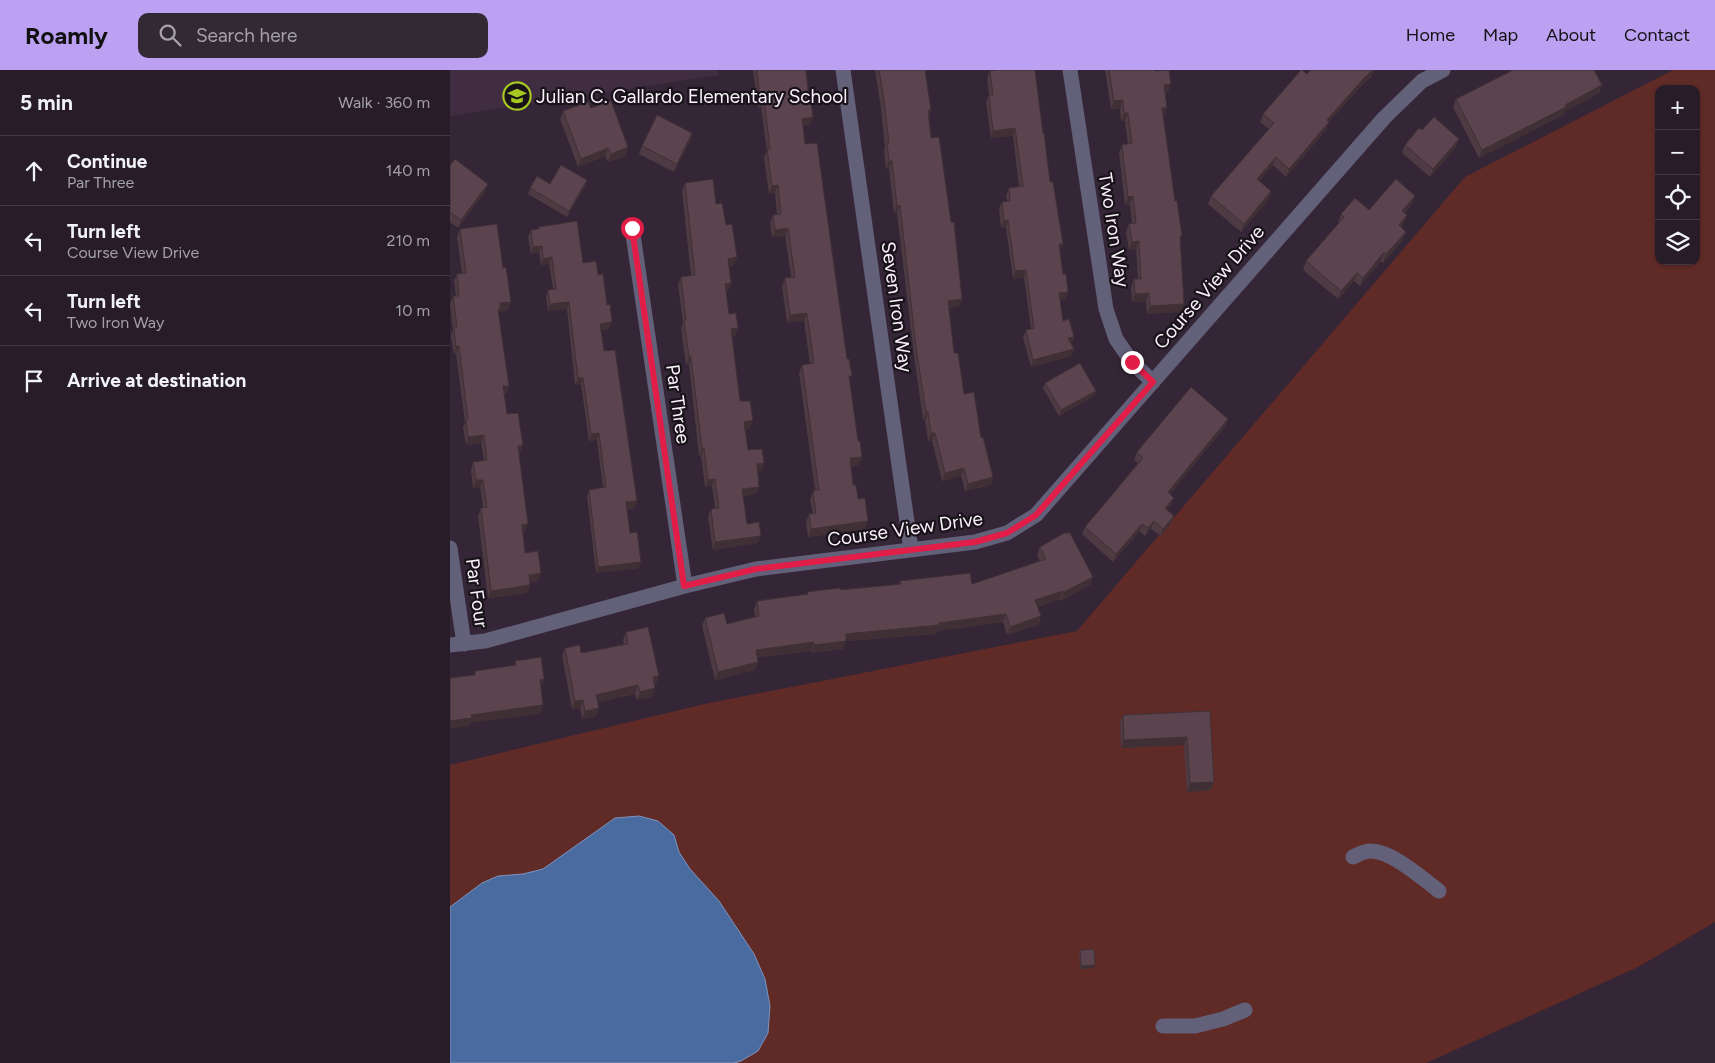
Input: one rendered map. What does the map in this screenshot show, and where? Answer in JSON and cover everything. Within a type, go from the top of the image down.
[{"type":"street","name":"Seven Iron Way","points":[[843,70],[911,550]]},
{"type":"street","name":"Two Iron Way","points":[[1070,70],[1106,309],[1116,339],[1132,362],[1153,382]]},
{"type":"street","name":"Course View Drive","points":[[457,644],[485,641],[684,586],[756,569],[975,542],[1007,533],[1036,515],[1384,118],[1422,82],[1443,70]]},
{"type":"street","name":"Par Three","points":[[632,228],[684,586]]},
{"type":"street","name":"Par Four","points":[[450,548],[457,644]]},
{"type":"street","points":[[1353,857],[1362,852],[1373,851],[1408,866],[1439,891]]},
{"type":"street","points":[[1164,1026],[1195,1026],[1245,1010]]},
{"type":"shaded area","name":"Julian C. Gallardo Elementary School","points":[[450,70],[718,70],[719,75],[450,116]]},
{"type":"shaded area","points":[[1673,70],[1715,70],[1715,922],[1638,967],[1426,1063],[450,1063],[450,765],[709,703],[1077,631],[1465,177]]},
{"type":"water","points":[[639,816],[658,821],[674,835],[679,852],[690,869],[719,901],[754,954],[765,979],[770,1006],[768,1033],[758,1051],[734,1063],[450,1063],[450,907],[482,883],[498,876],[523,874],[543,869],[615,818]]},
{"type":"building","points":[[757,70],[806,70],[809,102],[811,102],[813,117],[802,119],[805,144],[817,143],[847,359],[849,359],[852,376],[849,376],[858,441],[860,441],[862,457],[850,458],[853,485],[856,485],[858,499],[865,498],[868,521],[811,529],[809,514],[816,513],[813,491],[819,490],[802,365],[814,363],[807,313],[790,315],[785,278],[795,277],[788,228],[775,230],[773,215],[781,214],[778,185],[772,186],[767,149],[770,149],[764,99],[760,100]]},
{"type":"building","points":[[879,70],[925,70],[931,110],[928,110],[931,138],[939,137],[951,222],[954,222],[962,299],[948,301],[954,353],[958,353],[964,394],[974,392],[981,438],[983,437],[993,477],[968,484],[964,468],[945,473],[935,433],[931,433],[928,412],[926,412],[916,347],[900,205],[897,206],[892,161],[889,161],[887,143],[889,143]]},
{"type":"building","points":[[1035,70],[1050,182],[1053,182],[1063,244],[1059,244],[1063,274],[1066,274],[1068,292],[1059,293],[1063,321],[1069,319],[1074,337],[1068,338],[1074,349],[1033,360],[1026,330],[1034,328],[1026,270],[1015,271],[1008,220],[1004,221],[1002,202],[1010,201],[1009,188],[1023,186],[1015,128],[993,131],[989,95],[993,95],[990,71]]},
{"type":"building","points":[[1109,70],[1169,70],[1171,84],[1164,85],[1167,108],[1162,108],[1175,201],[1177,201],[1182,236],[1180,236],[1184,304],[1150,306],[1149,293],[1135,294],[1134,279],[1141,279],[1139,241],[1132,242],[1129,224],[1136,223],[1133,196],[1128,197],[1122,145],[1132,143],[1128,113],[1124,113],[1123,100],[1114,101]]},
{"type":"building","points":[[1301,70],[1307,74],[1311,70],[1373,70],[1327,120],[1329,122],[1289,169],[1276,157],[1257,179],[1271,191],[1244,224],[1211,196],[1274,123],[1263,114]]},
{"type":"building","points":[[1513,70],[1594,70],[1602,85],[1565,105],[1566,107],[1482,150],[1456,99]]},
{"type":"building","points":[[611,101],[628,147],[611,154],[608,148],[581,159],[563,111],[588,102],[591,108]]},
{"type":"building","points":[[657,115],[692,133],[677,164],[642,146]]},
{"type":"building","points":[[1434,117],[1459,139],[1433,169],[1405,145],[1419,128],[1422,130]]},
{"type":"building","points":[[455,159],[488,184],[461,220],[450,212],[450,165]]},
{"type":"building","points":[[561,165],[587,180],[569,211],[530,188],[537,176],[550,184]]},
{"type":"building","points":[[713,179],[716,204],[722,203],[726,225],[732,224],[737,257],[728,259],[731,283],[725,284],[729,314],[736,313],[738,328],[731,329],[740,401],[750,401],[753,420],[744,422],[748,450],[762,449],[764,463],[757,464],[759,487],[742,489],[747,524],[759,522],[761,536],[715,542],[711,509],[719,508],[715,479],[708,480],[704,448],[702,449],[691,357],[689,357],[684,320],[686,320],[681,277],[695,275],[685,183]]},
{"type":"building","points":[[1396,179],[1415,196],[1402,211],[1407,215],[1399,225],[1406,232],[1386,254],[1384,252],[1363,278],[1357,273],[1341,291],[1306,261],[1344,217],[1341,214],[1355,198],[1369,210]]},
{"type":"building","points":[[577,221],[583,263],[596,261],[598,275],[603,274],[607,305],[610,304],[612,322],[600,324],[604,351],[615,350],[637,501],[626,502],[630,533],[637,532],[641,562],[598,567],[589,490],[606,487],[599,433],[591,434],[583,378],[578,378],[569,302],[550,304],[548,290],[556,289],[552,257],[543,259],[542,246],[533,247],[531,230]]},
{"type":"building","points":[[497,224],[503,268],[506,267],[511,302],[500,303],[500,309],[498,310],[509,386],[503,386],[507,414],[518,413],[523,445],[518,446],[528,524],[522,525],[525,553],[538,551],[541,573],[529,575],[530,585],[491,591],[481,508],[487,507],[483,480],[476,480],[473,462],[487,460],[484,435],[468,437],[466,420],[468,419],[459,346],[456,347],[454,327],[457,327],[453,296],[459,296],[457,274],[466,273],[460,229]]},
{"type":"building","points":[[1080,363],[1096,391],[1061,410],[1045,383]]},
{"type":"building","points":[[1191,387],[1228,419],[1168,492],[1174,498],[1165,508],[1174,516],[1163,529],[1154,521],[1148,528],[1142,524],[1116,554],[1085,527],[1143,458],[1137,452]]},
{"type":"building","points":[[1064,533],[1070,533],[1093,577],[1064,592],[1035,600],[1041,616],[1010,627],[1006,614],[939,623],[939,625],[846,634],[846,641],[814,645],[814,642],[756,650],[758,662],[718,672],[705,618],[724,613],[727,624],[759,616],[757,601],[808,594],[807,592],[901,584],[900,581],[970,573],[972,584],[1046,559],[1040,547]]},
{"type":"building","points":[[648,627],[659,676],[653,677],[655,688],[640,692],[638,685],[596,695],[599,708],[585,711],[583,700],[575,701],[565,648],[580,645],[581,653],[628,644],[626,632]]},
{"type":"building","points":[[541,657],[544,679],[540,680],[543,705],[471,715],[472,718],[450,721],[450,678],[475,675],[475,671],[516,665],[515,661]]},
{"type":"building","points":[[1210,711],[1214,782],[1190,783],[1187,737],[1124,740],[1123,715]]},
{"type":"building","points":[[1094,949],[1095,965],[1081,966],[1080,950]]},
{"type":"place","name":"Julian C. Gallardo Elementary School","points":[[517,96]]},
{"type":"route","points":[[632,228],[684,586],[756,569],[975,542],[1007,533],[1036,515],[1153,382],[1132,362]]}]
